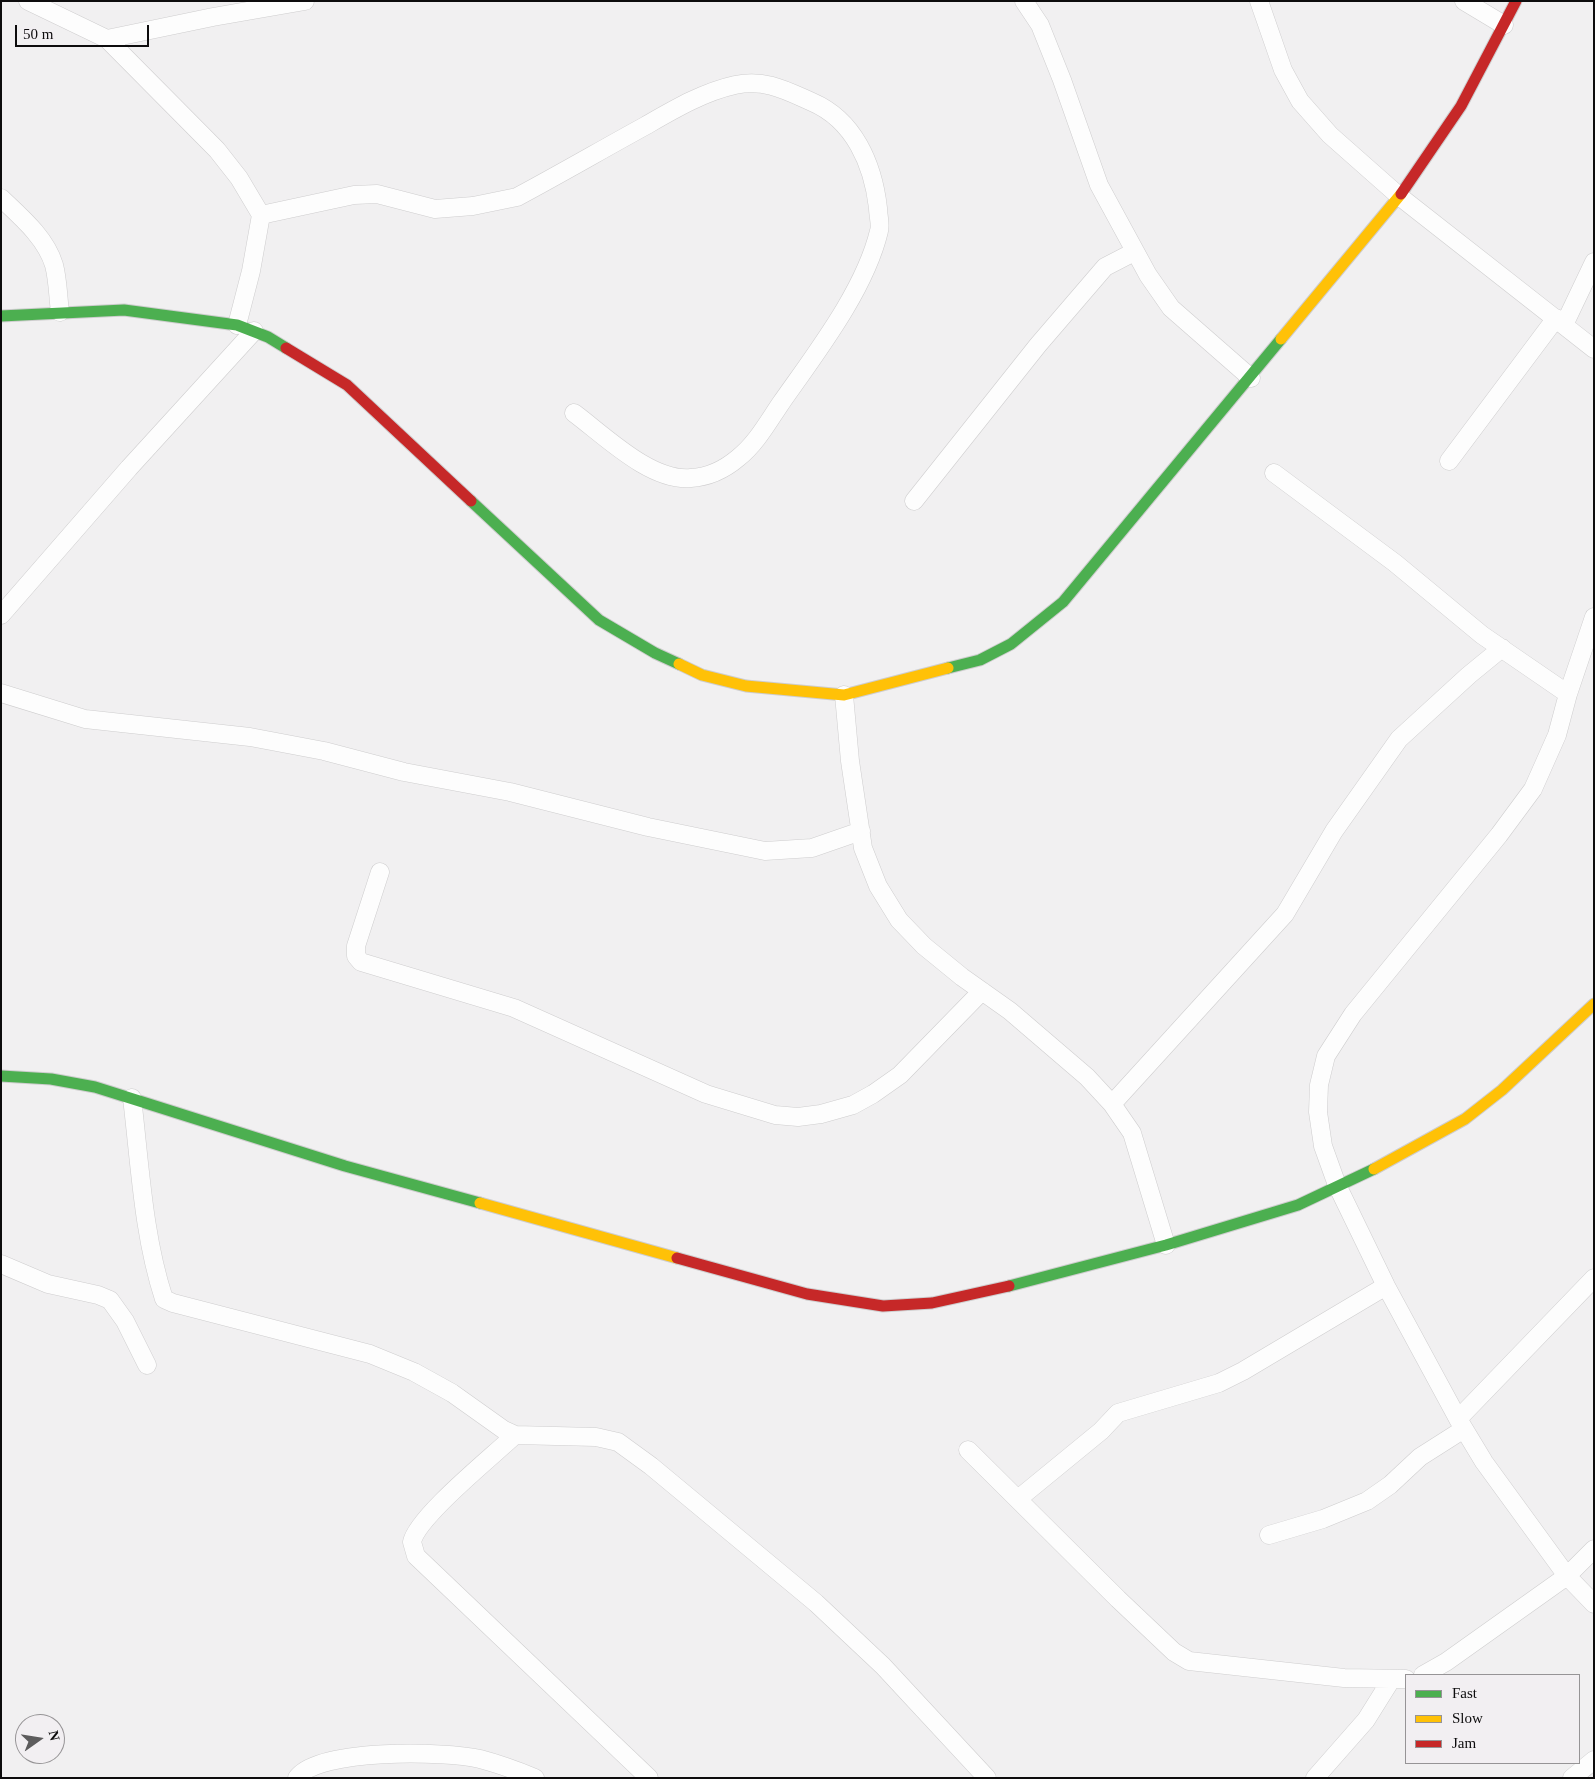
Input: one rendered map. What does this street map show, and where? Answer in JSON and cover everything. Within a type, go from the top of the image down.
[{"type":"street","points":[[28,1],[107,39],[217,150],[239,178],[261,215],[251,271],[237,325]]},
{"type":"street","points":[[107,39],[213,17],[305,1]]},
{"type":"street","points":[[1024,1],[1040,25],[1062,80],[1099,186],[1134,252],[1171,308],[1251,378]]},
{"type":"street","points":[[1259,1],[1283,70],[1300,102],[1330,135],[1400,196],[1594,348]]},
{"type":"street","points":[[1464,1],[1504,25]]},
{"type":"street","points":[[1,316],[124,310],[237,325],[254,331],[305,357],[347,385],[599,620],[655,654],[702,675],[746,686],[844,695],[956,668],[980,660],[1011,644],[1063,602],[1251,378],[1400,196],[1461,106],[1516,1]]},
{"type":"street","points":[[261,215],[309,203],[362,194],[377,194],[435,209],[499,202],[517,197],[681,106],[736,85],[773,84],[823,107],[850,130],[867,161],[876,192],[880,230],[861,277],[828,336],[754,442],[739,458],[710,475],[689,479],[671,476],[646,467],[574,413]]},
{"type":"street","points":[[1,198],[35,233],[48,251],[54,266],[60,312]]},
{"type":"street","points":[[914,501],[1038,345],[1105,267],[1134,252]]},
{"type":"street","points":[[1449,461],[1560,321],[1594,262]]},
{"type":"street","points":[[1,615],[129,468],[254,331]]},
{"type":"street","points":[[1274,473],[1502,648],[1568,694]]},
{"type":"street","points":[[1594,617],[1568,694],[1557,735],[1533,789],[1499,835],[1353,1014],[1326,1056],[1319,1085],[1318,1112],[1323,1146],[1336,1186],[1386,1286],[1461,1424],[1484,1462],[1567,1576],[1594,1604]]},
{"type":"street","points":[[1112,1104],[1285,914],[1334,831],[1399,739],[1469,675],[1502,648]]},
{"type":"street","points":[[1,693],[85,719],[250,737],[324,751],[404,772],[510,792],[666,831],[764,851],[812,848],[861,831]]},
{"type":"street","points":[[844,695],[850,761],[863,848],[878,886],[899,920],[924,946],[1010,1011],[1087,1077],[1112,1104],[1132,1133],[1166,1245]]},
{"type":"street","points":[[380,872],[356,946],[356,956],[361,962],[514,1008],[706,1094],[775,1115],[798,1117],[821,1114],[853,1105],[873,1094],[900,1075],[982,991]]},
{"type":"street","points":[[1,1076],[51,1079],[94,1087],[346,1166],[807,1294],[883,1306],[932,1303],[974,1295],[1166,1245],[1298,1205],[1388,1162],[1464,1119],[1502,1090],[1590,1013]]},
{"type":"street","points":[[132,1098],[150,1238],[156,1272],[164,1298],[173,1303],[370,1354],[414,1372],[452,1393],[504,1430],[515,1435],[596,1437],[618,1442],[651,1466],[816,1603],[883,1666],[987,1778]]},
{"type":"street","points":[[1,1264],[48,1284],[98,1294],[110,1300],[125,1321],[147,1366]]},
{"type":"street","points":[[1268,1535],[1323,1519],[1367,1501],[1390,1485],[1420,1457],[1461,1424],[1594,1278]]},
{"type":"street","points":[[1018,1499],[1101,1431],[1118,1413],[1219,1383],[1243,1372],[1386,1286]]},
{"type":"street","points":[[515,1435],[436,1509],[419,1528],[412,1542],[416,1556],[649,1778]]},
{"type":"street","points":[[968,1450],[1118,1599],[1174,1652],[1188,1661],[1344,1678],[1399,1680]]},
{"type":"street","points":[[1425,1674],[1446,1662],[1567,1576],[1594,1549]]},
{"type":"street","points":[[1315,1778],[1399,1680]]},
{"type":"street","points":[[297,1778],[313,1766],[332,1759],[420,1753],[480,1759],[535,1778]]},
{"type":"street","points":[[1572,1778],[1594,1760]]},
{"type":"traffic: fast","points":[[1,316],[124,310],[237,325],[268,337],[286,348]]},
{"type":"traffic: fast","points":[[948,668],[980,660],[1011,644],[1063,602],[1281,339]]},
{"type":"traffic: fast","points":[[471,501],[599,620],[655,653],[679,664]]},
{"type":"traffic: fast","points":[[1,1076],[51,1079],[95,1087],[345,1166],[480,1203]]},
{"type":"traffic: fast","points":[[1009,1286],[1166,1245],[1298,1205],[1374,1169]]},
{"type":"traffic: slow","points":[[1281,339],[1401,194]]},
{"type":"traffic: slow","points":[[679,664],[702,675],[746,686],[844,695],[948,668]]},
{"type":"traffic: slow","points":[[1374,1169],[1465,1119],[1502,1090],[1594,1004]]},
{"type":"traffic: slow","points":[[480,1203],[677,1258]]},
{"type":"traffic: jam","points":[[1401,194],[1461,106],[1516,1]]},
{"type":"traffic: jam","points":[[286,348],[347,385],[471,501]]},
{"type":"traffic: jam","points":[[677,1258],[807,1294],[883,1306],[932,1303],[1009,1286]]}]
